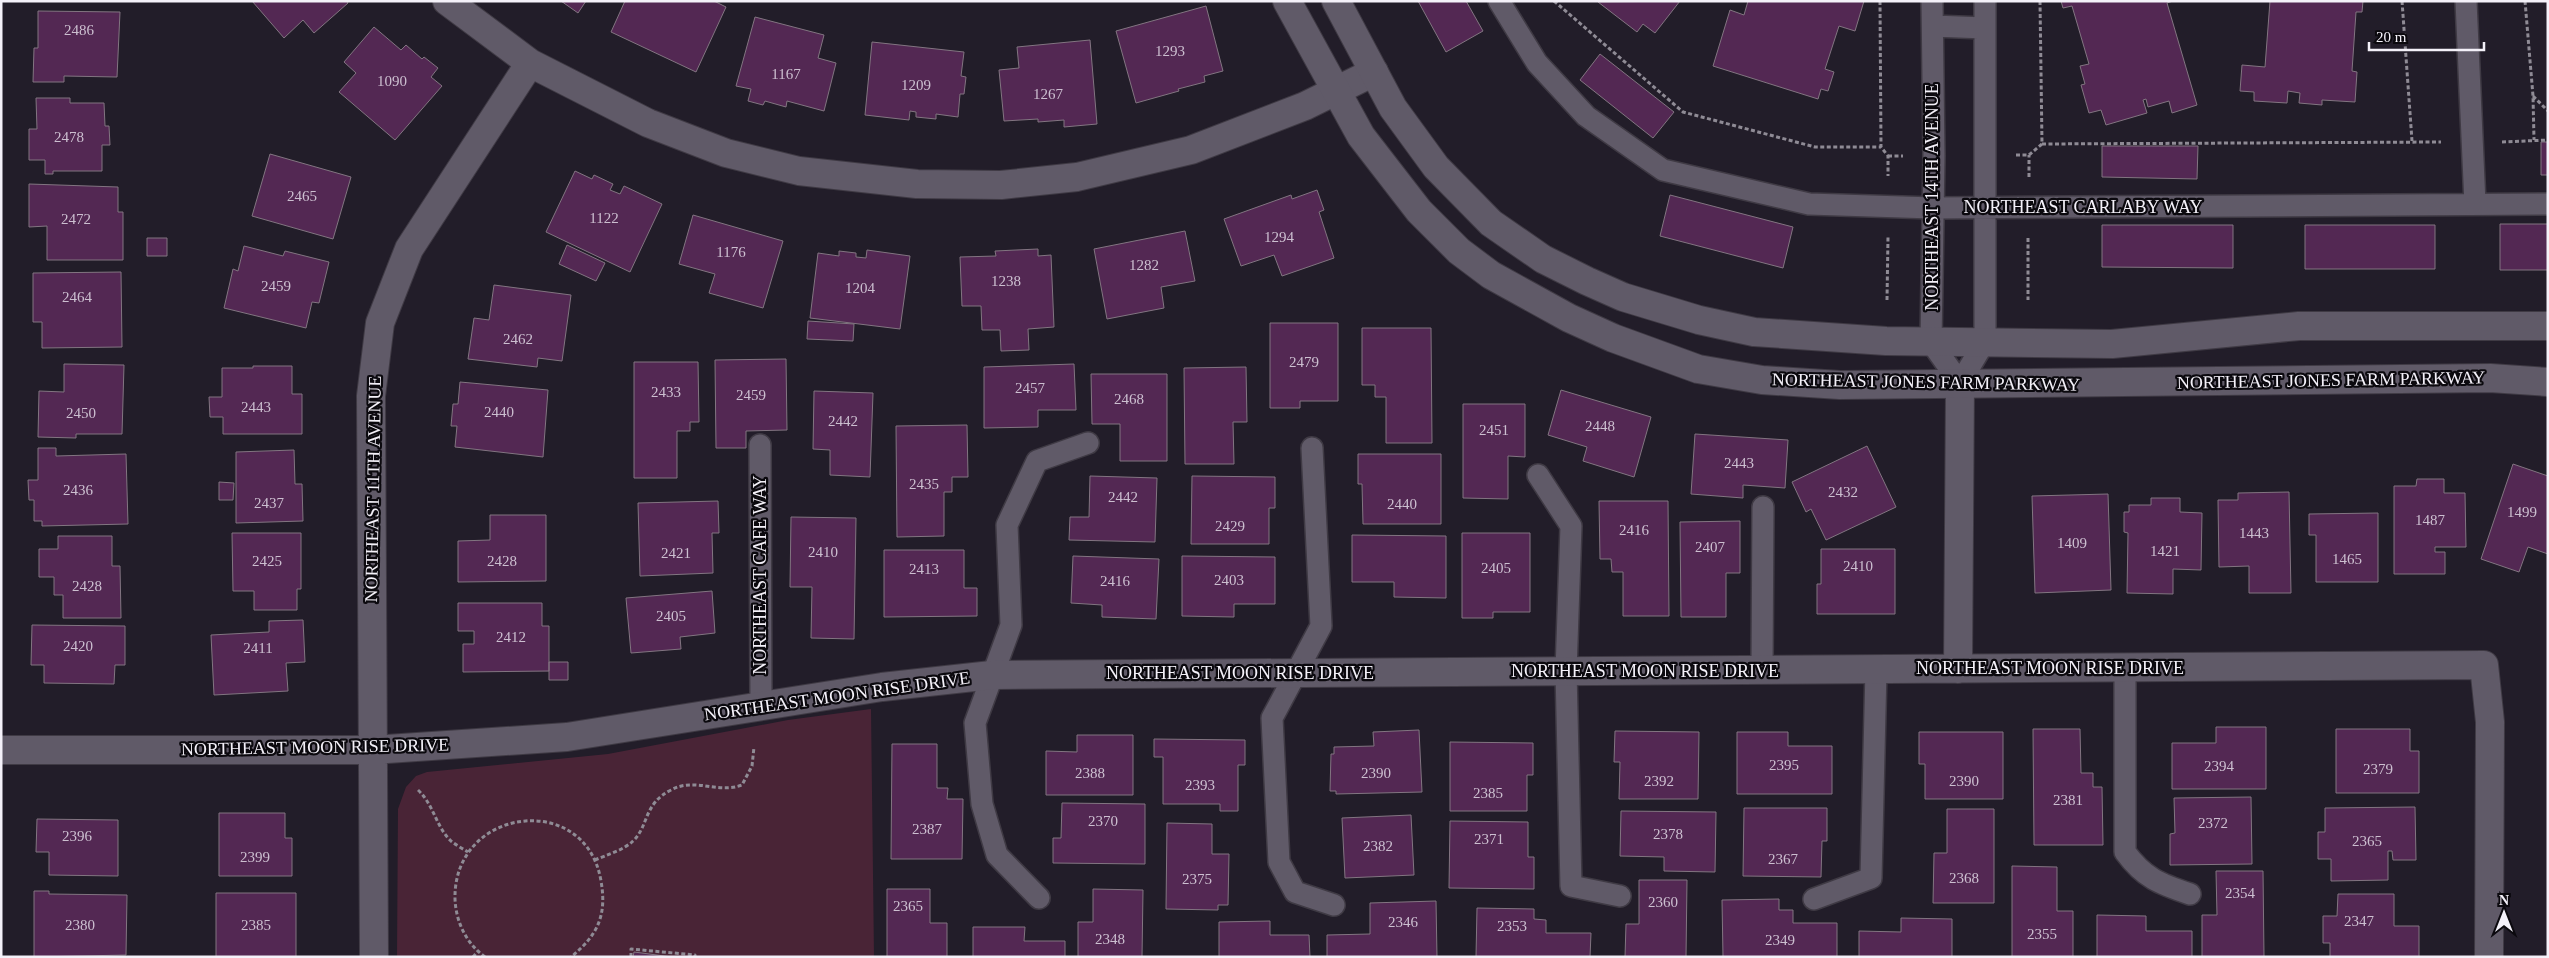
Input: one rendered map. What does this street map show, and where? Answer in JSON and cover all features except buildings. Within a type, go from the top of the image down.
[{"type":"street","points":[[447,1],[530,63],[648,123],[726,152],[799,171],[917,184],[1001,185],[1077,177],[1191,150],[1305,106],[1374,72]]},
{"type":"street","name":"NORTHEAST JONES FARM PARKWAY","points":[[1288,1],[1361,136],[1392,178],[1419,210],[1459,251],[1491,275],[1569,318],[1614,338],[1698,369],[1762,380],[1840,385],[2480,378],[2548,382]]},
{"type":"street","points":[[1336,1],[1393,108],[1436,167],[1484,216],[1543,259],[1587,281],[1623,297],[1699,320],[1754,332],[1931,342],[1985,341],[2112,344],[2299,326],[2548,326]]},
{"type":"street","name":"NORTHEAST 11TH AVENUE","points":[[374,957],[371,396],[380,323],[409,250],[530,63]]},
{"type":"street","points":[[1958,668],[1960,383]]},
{"type":"street","name":"NORTHEAST MOON RISE DRIVE","points":[[1,750],[372,750],[567,737],[882,687],[992,675],[2484,665],[2490,722],[2489,957]]},
{"type":"lane","name":"NORTHEAST CARLABY WAY","points":[[1499,1],[1537,63],[1586,116],[1663,170],[1809,204],[1933,208],[2548,204]]},
{"type":"lane","name":"NORTHEAST 14TH AVENUE","points":[[1931,342],[1933,208],[1932,1]]},
{"type":"lane","points":[[1931,342],[1960,383],[1985,341],[1985,1]]},
{"type":"lane","points":[[2466,1],[2475,204]]},
{"type":"lane","points":[[1933,26],[1985,28]]},
{"type":"lane","points":[[1039,898],[997,855],[982,804],[975,723],[1011,624],[1007,525],[1037,461],[1088,443]]},
{"type":"lane","name":"NORTHEAST CAFE WAY","points":[[760,445],[760,705]]},
{"type":"lane","points":[[1312,448],[1321,626],[1294,673],[1272,718],[1279,862],[1295,892],[1334,905]]},
{"type":"lane","points":[[1538,475],[1571,526],[1566,671],[1571,886],[1620,896]]},
{"type":"lane","points":[[1762,670],[1763,507]]},
{"type":"lane","points":[[2125,668],[2125,852],[2137,870],[2158,883],[2190,894]]},
{"type":"lane","points":[[1814,899],[1871,878],[1876,669]]},
{"type":"path","points":[[1554,1],[1683,112],[1815,147],[1882,147]]},
{"type":"path","points":[[1880,1],[1882,147],[1888,156],[1887,300]]},
{"type":"path","points":[[2402,1],[2412,141]]},
{"type":"path","points":[[2525,1],[2533,96],[2534,140]]},
{"type":"path","points":[[2533,96],[2548,111]]},
{"type":"path","points":[[2042,144],[2412,141],[2473,144],[2548,140]]},
{"type":"path","points":[[595,860],[632,843],[652,806],[661,796],[672,789],[693,784],[723,788],[742,785],[752,766],[754,747]]},
{"type":"path","points":[[418,790],[433,808],[440,827],[451,841],[468,852]]},
{"type":"path","points":[[486,957],[478,951],[459,923],[455,908],[455,889],[458,872],[468,852],[492,830],[514,822],[532,820],[552,824],[572,832],[590,850],[599,869],[604,906],[589,942],[572,957]]},
{"type":"path","points":[[631,957],[631,949],[695,955],[695,957]]},
{"type":"path","points":[[473,957],[478,951]]},
{"type":"shaded area","points":[[871,709],[874,957],[397,957],[398,809],[406,787],[416,776],[427,772],[608,754],[788,720]]}]
